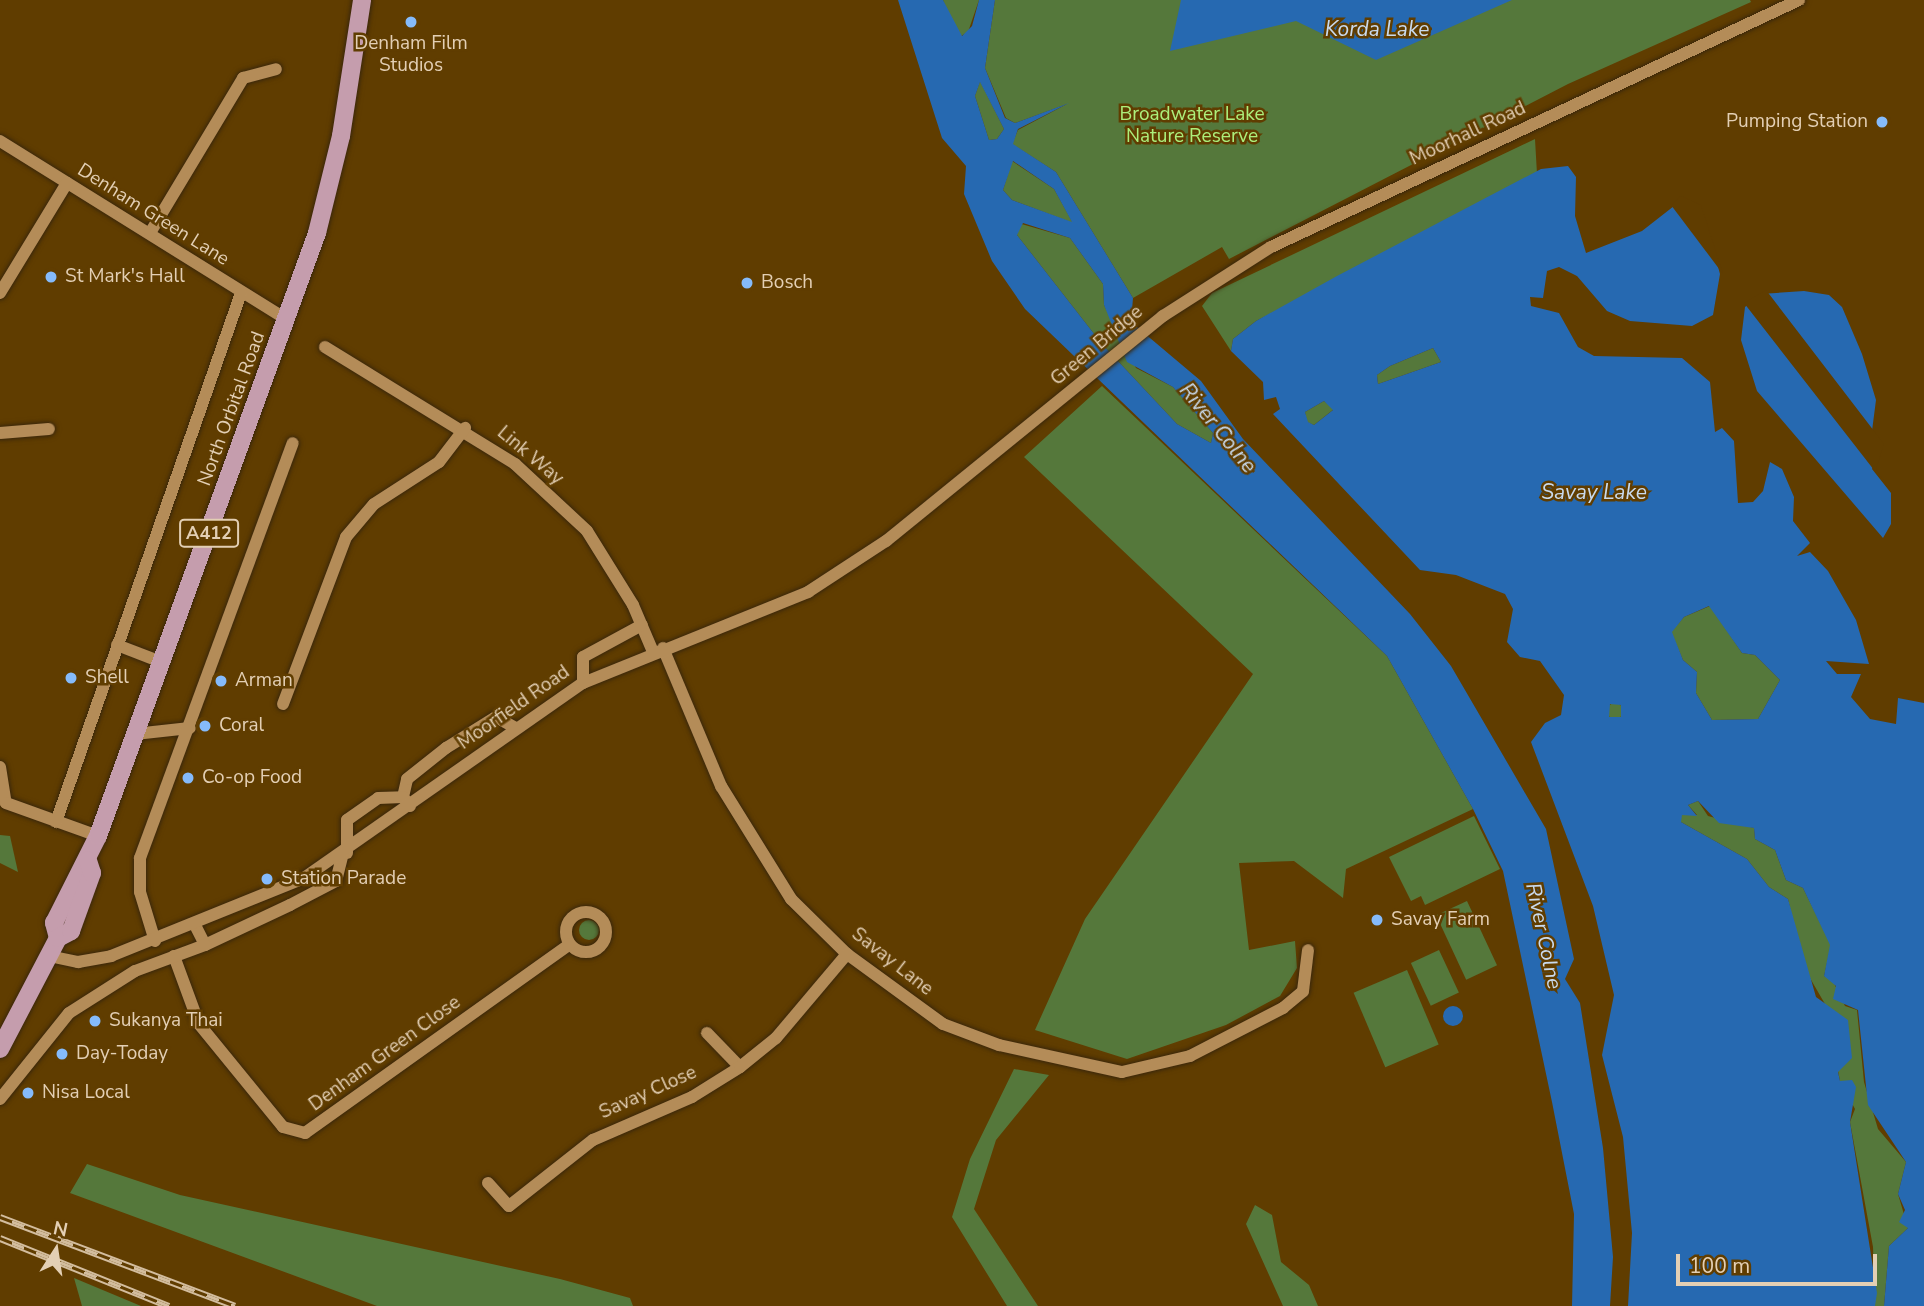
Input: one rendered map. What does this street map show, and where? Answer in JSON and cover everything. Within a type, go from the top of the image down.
[{"type":"main road","name":"North Orbital Road","points":[[0,1049],[58,938],[71,931],[77,917],[92,873],[88,861],[286,319],[341,136],[362,0]]},
{"type":"street","name":"Moorhall Road","points":[[1163,316],[1271,247],[1799,0]]},
{"type":"street","points":[[150,233],[243,78],[276,69]]},
{"type":"street","name":"Denham Green Lane","points":[[0,141],[286,319]]},
{"type":"street","points":[[0,293],[66,183]]},
{"type":"street","points":[[56,822],[241,293]]},
{"type":"street","name":"Green Bridge","points":[[1057,405],[1163,316]]},
{"type":"street","name":"Link Way","points":[[325,347],[465,428],[587,531],[658,650]]},
{"type":"street","name":"Moorfield Road","points":[[49,956],[94,960],[155,941],[345,855],[406,801],[583,682],[808,592],[886,541],[1057,405]]},
{"type":"street","points":[[283,704],[346,537],[374,504],[439,462],[465,428]]},
{"type":"street","points":[[0,433],[49,429]]},
{"type":"street","points":[[155,941],[140,892],[141,858],[293,443]]},
{"type":"street","points":[[583,682],[583,657],[642,625]]},
{"type":"street","points":[[117,645],[161,662]]},
{"type":"street","name":"Savay Lane","points":[[658,650],[721,786],[764,862],[847,954],[943,1024],[1060,1060],[1122,1072],[1190,1056],[1251,1027],[1303,991],[1308,950]]},
{"type":"street","points":[[0,1099],[69,1013],[135,971],[205,945],[336,881],[345,855],[347,820],[379,798],[406,801],[407,779],[496,717],[516,728]]},
{"type":"street","points":[[135,734],[190,728]]},
{"type":"street","points":[[0,767],[3,805],[98,836]]},
{"type":"street","points":[[195,925],[205,945]]},
{"type":"street","name":"Denham Green Close","points":[[174,956],[199,1024],[283,1127],[305,1133],[570,944]]},
{"type":"street","name":"Savay Close","points":[[488,1183],[509,1206],[593,1140],[692,1097],[740,1067],[776,1038],[847,954]]},
{"type":"street","points":[[707,1033],[740,1067]]},
{"type":"green space","points":[[943,0],[979,0],[968,32],[961,36],[953,25]]},
{"type":"green space","name":"Broadwater Lake Nature Reserve","points":[[995,0],[1751,2],[1568,84],[1229,259],[1222,247],[1133,298],[1056,172],[1012,144],[1018,130],[1067,104],[1015,123],[1006,118],[985,68]]},
{"type":"green space","points":[[980,81],[1004,129],[997,139],[989,140],[975,96]]},
{"type":"green space","points":[[1535,139],[1537,174],[1256,321],[1233,339],[1231,351],[1202,306],[1212,293]]},
{"type":"green space","points":[[1012,161],[1054,189],[1073,223],[1012,200],[1003,190]]},
{"type":"green space","points":[[1018,223],[1070,238],[1103,284],[1104,305],[1136,368],[1173,387],[1213,433],[1211,443],[1177,424],[1102,344],[1017,235]]},
{"type":"green space","points":[[1433,348],[1441,362],[1378,384],[1377,375],[1390,366]]},
{"type":"green space","points":[[1102,386],[1387,656],[1473,809],[1346,869],[1343,898],[1294,861],[1239,863],[1249,950],[1295,941],[1297,968],[1280,996],[1226,1025],[1127,1059],[1035,1030],[1085,919],[1253,674],[1024,457]]},
{"type":"green space","points":[[1324,401],[1334,409],[1314,425],[1307,422],[1305,412]]},
{"type":"green space","points":[[1710,606],[1742,653],[1755,655],[1780,680],[1758,719],[1712,720],[1696,693],[1697,672],[1683,660],[1671,632],[1684,617]]},
{"type":"green space","points":[[1612,703],[1618,703],[1623,711],[1621,717],[1612,719],[1607,714],[1607,708]]},
{"type":"green space","points":[[1698,801],[1708,816],[1754,828],[1755,839],[1775,850],[1786,880],[1803,888],[1831,945],[1824,976],[1832,979],[1845,1006],[1857,1010],[1864,1082],[1878,1129],[1906,1162],[1898,1194],[1908,1228],[1889,1246],[1884,1306],[1875,1306],[1873,1247],[1850,1122],[1855,1109],[1840,1081],[1825,1004],[1803,966],[1788,899],[1769,887],[1747,859],[1681,822],[1681,814],[1697,815],[1688,805]]},
{"type":"green space","points":[[1474,816],[1500,869],[1425,905],[1421,896],[1411,901],[1389,857]]},
{"type":"green space","points":[[0,835],[10,836],[18,872],[0,863]]},
{"type":"green space","points":[[1467,901],[1497,965],[1466,980],[1436,915]]},
{"type":"green space","points":[[589,920],[596,923],[599,930],[596,937],[589,940],[582,937],[579,930],[582,923]]},
{"type":"green space","points":[[1439,950],[1459,993],[1431,1006],[1411,963]]},
{"type":"green space","points":[[1407,970],[1439,1045],[1385,1067],[1354,993]]},
{"type":"green space","points":[[1014,1069],[1049,1075],[996,1140],[974,1209],[1038,1306],[1007,1306],[952,1217],[970,1159]]},
{"type":"green space","points":[[87,1164],[180,1195],[560,1279],[630,1298],[633,1306],[377,1306],[70,1193]]},
{"type":"green space","points":[[1255,1205],[1272,1215],[1281,1262],[1309,1285],[1318,1306],[1283,1306],[1246,1224]]},
{"type":"green space","points":[[74,1278],[141,1306],[82,1306]]},
{"type":"water","name":"River Colne","points":[[898,0],[943,0],[962,36],[972,26],[979,0],[995,0],[985,68],[1005,118],[1015,123],[1069,103],[1018,129],[1013,144],[1056,172],[1133,298],[1131,322],[1201,381],[1243,439],[1410,614],[1451,666],[1546,829],[1574,959],[1565,979],[1580,1003],[1603,1148],[1613,1257],[1610,1306],[1572,1306],[1574,1214],[1503,871],[1473,809],[1387,656],[1025,309],[992,261],[964,194],[966,166],[942,138]],"holes":[[[980,82],[1004,129],[997,139],[989,140],[975,96]],[[1013,161],[1054,189],[1072,222],[1012,200],[1003,190]],[[1023,223],[1070,238],[1103,284],[1104,305],[1127,362],[1173,387],[1213,433],[1211,443],[1177,424],[1102,344],[1017,235]]]},
{"type":"water","name":"Korda Lake","points":[[1181,0],[1512,0],[1376,60],[1296,21],[1170,51]]},
{"type":"water","name":"Savay Lake","points":[[1568,166],[1576,177],[1575,216],[1586,253],[1642,231],[1683,199],[1711,241],[1720,274],[1713,315],[1692,326],[1630,321],[1607,311],[1577,276],[1559,267],[1547,271],[1543,298],[1530,297],[1531,306],[1559,313],[1578,347],[1594,356],[1682,358],[1710,382],[1715,432],[1722,428],[1734,441],[1738,503],[1753,502],[1763,491],[1770,462],[1782,469],[1794,497],[1793,521],[1810,543],[1797,556],[1810,552],[1828,571],[1856,620],[1869,664],[1826,661],[1837,674],[1861,674],[1851,697],[1870,719],[1896,724],[1898,698],[1924,703],[1924,1306],[1884,1306],[1889,1246],[1908,1228],[1899,1222],[1905,1210],[1898,1194],[1906,1162],[1868,1105],[1858,1010],[1833,999],[1836,986],[1824,976],[1830,945],[1803,888],[1786,880],[1775,850],[1755,839],[1754,828],[1719,823],[1698,801],[1688,805],[1697,816],[1682,815],[1681,822],[1747,859],[1769,887],[1788,899],[1816,997],[1848,1020],[1852,1058],[1838,1072],[1840,1081],[1852,1080],[1856,1087],[1850,1122],[1877,1293],[1875,1306],[1628,1306],[1632,1233],[1623,1137],[1602,1055],[1614,995],[1593,906],[1531,742],[1545,723],[1561,715],[1564,695],[1540,661],[1520,657],[1507,642],[1513,609],[1505,594],[1456,575],[1420,570],[1273,414],[1280,409],[1276,397],[1264,400],[1263,382],[1231,351],[1233,339],[1256,321],[1541,169]],"holes":[[[1433,348],[1441,362],[1378,384],[1377,375],[1390,366]],[[1324,401],[1333,410],[1314,425],[1308,422],[1305,412]],[[1709,606],[1742,653],[1755,655],[1780,680],[1758,719],[1712,720],[1696,693],[1697,672],[1683,660],[1672,632],[1684,617]],[[1610,704],[1621,705],[1621,717],[1609,717]]]},
{"type":"water","points":[[1804,291],[1829,295],[1842,307],[1862,354],[1876,400],[1872,431],[1880,444],[1872,469],[1891,493],[1891,524],[1883,538],[1757,391],[1741,340],[1745,307],[1761,294]]},
{"type":"water","points":[[1453,1006],[1460,1009],[1463,1016],[1460,1023],[1453,1026],[1446,1023],[1443,1016],[1446,1009]]},
{"type":"pier","points":[[1681,196],[1701,205],[1723,274],[1671,205]]},
{"type":"pier","points":[[1766,290],[1884,444],[1876,469],[1895,497],[1744,303]]},
{"type":"railway","points":[[0,1217],[235,1306]]},
{"type":"railway","points":[[0,1238],[169,1306]]},
{"type":"place","name":"Denham Film Studios","points":[[411,22]]},
{"type":"place","name":"Pumping Station","points":[[1882,122]]},
{"type":"place","name":"St Mark's Hall","points":[[51,277]]},
{"type":"place","name":"Bosch","points":[[747,283]]},
{"type":"place","name":"Shell","points":[[71,678]]},
{"type":"place","name":"Arman","points":[[221,681]]},
{"type":"place","name":"Coral","points":[[205,726]]},
{"type":"place","name":"Co-op Food","points":[[188,778]]},
{"type":"place","name":"Station Parade","points":[[267,879]]},
{"type":"place","name":"Savay Farm","points":[[1377,920]]},
{"type":"place","name":"Sukanya Thai","points":[[95,1021]]},
{"type":"place","name":"Day-Today","points":[[62,1054]]},
{"type":"place","name":"Nisa Local","points":[[28,1093]]}]
